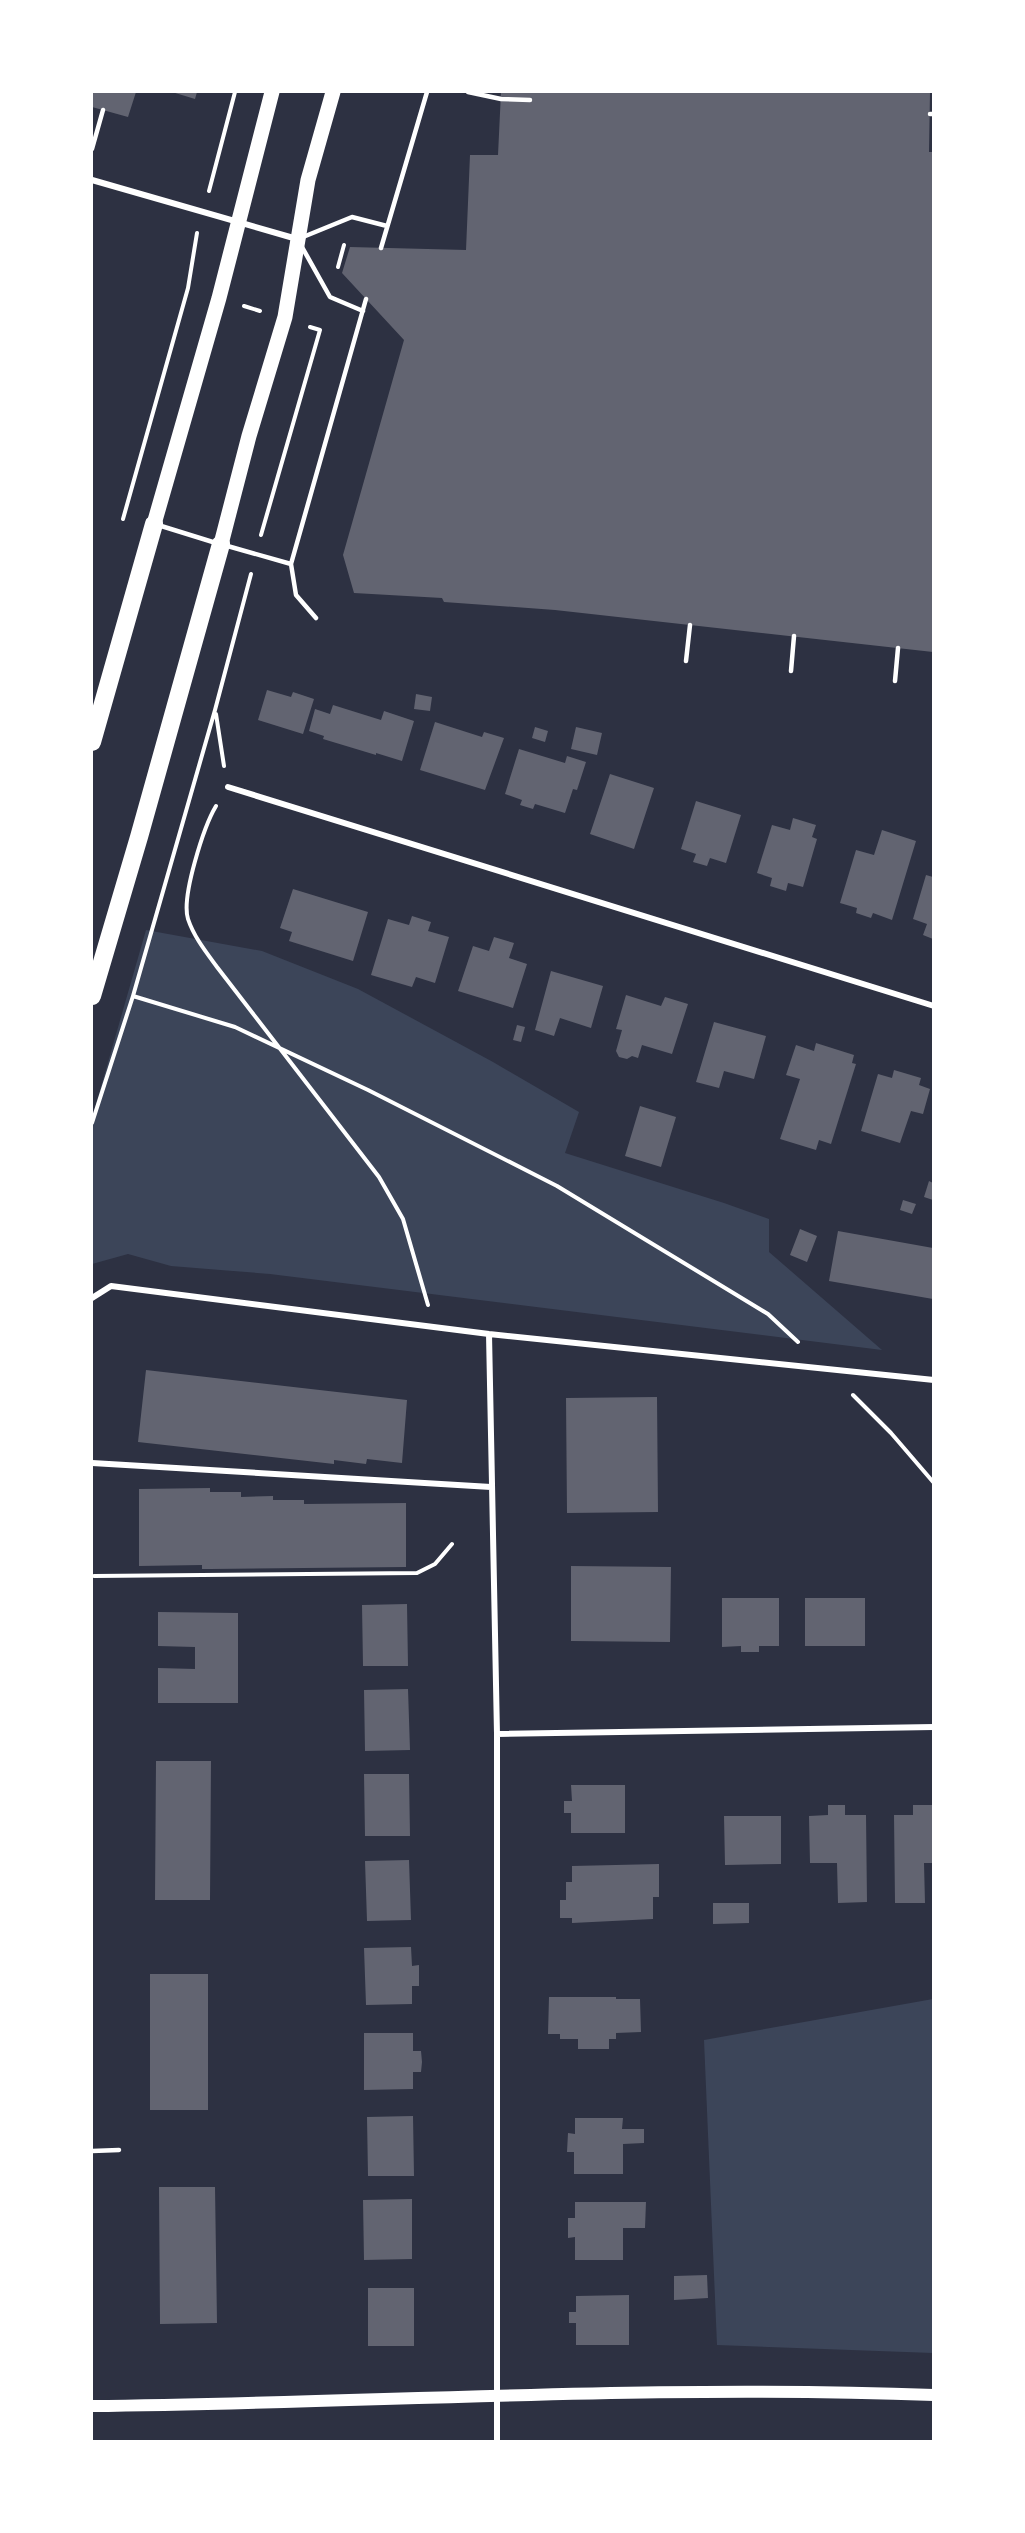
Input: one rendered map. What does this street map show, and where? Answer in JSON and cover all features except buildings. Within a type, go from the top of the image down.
[{"type":"highway","points":[[92,742],[154,524]]},
{"type":"highway","points":[[92,996],[140,837],[221,544]]},
{"type":"main road","points":[[154,524],[219,298],[272,92]]},
{"type":"main road","points":[[221,544],[249,436],[284,319],[308,180],[333,92]]},
{"type":"main road","points":[[92,2406],[497,2395],[834,2392],[933,2395]]},
{"type":"street","points":[[92,180],[298,239]]},
{"type":"street","points":[[228,787],[933,1006]]},
{"type":"street","points":[[92,1298],[111,1286],[489,1334],[933,1380]]},
{"type":"street","points":[[489,1334],[497,1734],[497,2442]]},
{"type":"street","points":[[92,1463],[491,1487]]},
{"type":"street","points":[[497,1734],[933,1726]]},
{"type":"lane","points":[[381,248],[427,92]]},
{"type":"lane","points":[[468,92],[501,99],[530,100]]},
{"type":"lane","points":[[92,149],[103,110]]},
{"type":"lane","points":[[363,310],[330,297],[298,239],[352,217],[387,226]]},
{"type":"lane","points":[[316,618],[296,595],[291,564],[366,299]]},
{"type":"lane","points":[[154,524],[291,564]]},
{"type":"lane","points":[[686,661],[690,625]]},
{"type":"lane","points":[[791,671],[794,636]]},
{"type":"lane","points":[[895,681],[898,648]]},
{"type":"lane","points":[[92,2151],[119,2150]]},
{"type":"path","points":[[215,167],[235,92]]},
{"type":"path","points":[[335,276],[344,245]]},
{"type":"path","points":[[120,528],[188,288],[194,247]]},
{"type":"path","points":[[188,288],[320,330],[262,528]]},
{"type":"path","points":[[92,1123],[133,996],[248,586]]},
{"type":"path","points":[[215,710],[228,787],[208,819],[190,880],[187,916],[198,941],[379,1177],[403,1218],[434,1326]]},
{"type":"path","points":[[133,996],[235,1027],[368,1090],[557,1186],[768,1314],[797,1342]]},
{"type":"path","points":[[852,1395],[891,1433],[933,1483]]},
{"type":"path","points":[[94,1576],[417,1574],[435,1564],[452,1544]]},
{"type":"shaded area","points":[[146,930],[262,951],[358,989],[493,1062],[579,1112],[565,1153],[769,1219],[769,1252],[882,1350],[270,1274],[171,1266],[128,1254],[92,1264],[92,1118]]},
{"type":"shaded area","points":[[933,1999],[933,2353],[717,2345],[704,2040]]}]
